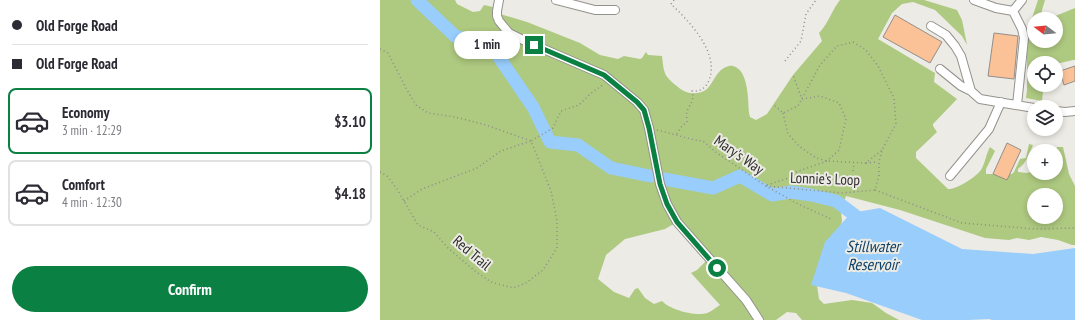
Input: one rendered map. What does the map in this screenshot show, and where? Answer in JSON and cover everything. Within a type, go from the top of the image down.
[{"type":"street","points":[[499,0],[497,16],[499,21],[509,33],[525,42],[604,75],[641,106],[644,110],[649,128],[660,184],[667,204],[677,222],[746,300],[759,320]]},
{"type":"street","points":[[556,0],[595,10],[615,10]]},
{"type":"street","points":[[974,0],[996,8],[1013,11]]},
{"type":"street","points":[[1013,11],[1022,0]]},
{"type":"street","points":[[1013,11],[1022,29],[1024,38],[1017,105]]},
{"type":"street","points":[[930,26],[946,35],[956,46],[962,56],[971,91]]},
{"type":"street","points":[[940,69],[980,99],[1027,107]]},
{"type":"street","points":[[950,176],[989,129],[1001,102]]},
{"type":"street","points":[[1063,112],[1075,111]]},
{"type":"path","points":[[674,0],[671,4],[691,24],[704,43],[709,54],[712,73],[707,86],[700,91],[692,91],[694,97],[691,106],[686,112],[687,122],[676,134]]},
{"type":"path","points":[[785,61],[801,41],[806,14],[816,0]]},
{"type":"path","name":"Lonnie's Loop","points":[[766,186],[842,193],[875,190],[879,175],[879,162],[882,150],[896,124],[894,98],[878,66],[865,49],[853,42],[837,46],[820,65],[802,99]]},
{"type":"path","points":[[380,50],[388,54],[416,105],[428,113],[455,117],[486,125],[531,141]]},
{"type":"path","points":[[793,75],[802,99]]},
{"type":"path","points":[[404,201],[422,189],[477,168],[501,151],[531,141],[553,128],[561,111],[579,105],[590,94],[610,80]]},
{"type":"path","points":[[766,186],[786,180],[796,172],[827,161],[839,150],[846,119],[839,103],[820,96],[802,99]]},
{"type":"path","points":[[783,113],[798,106],[802,99]]},
{"type":"path","points":[[774,105],[783,113],[788,134],[799,146],[816,158],[827,161],[854,163],[879,162]]},
{"type":"path","name":"Mary's Way","points":[[649,128],[703,141],[717,153],[766,186],[796,203],[831,219]]},
{"type":"path","name":"Red Trail","points":[[380,172],[387,176],[397,189],[418,225],[434,232],[448,248],[475,271],[491,282],[513,288],[526,282],[543,270],[557,248],[557,221],[551,191],[531,141]]},
{"type":"path","points":[[866,163],[882,150]]},
{"type":"path","points":[[853,171],[854,163]]},
{"type":"path","points":[[875,190],[962,223],[1036,229],[1075,228]]},
{"type":"green space","points":[[380,0],[455,0],[457,4],[473,12],[480,11],[484,5],[497,8],[500,14],[527,22],[580,43],[600,55],[618,59],[624,56],[640,59],[646,52],[648,55],[662,56],[664,71],[667,77],[688,93],[700,93],[707,89],[721,70],[728,66],[733,66],[742,73],[745,79],[750,117],[756,120],[767,114],[793,75],[822,41],[819,33],[840,0],[924,0],[957,10],[962,20],[967,45],[962,36],[935,10],[913,2],[902,4],[892,13],[878,39],[935,73],[934,82],[957,99],[933,124],[937,132],[916,152],[916,158],[948,189],[952,189],[966,182],[981,170],[990,147],[995,151],[986,169],[986,174],[1012,174],[1020,159],[1026,158],[1027,153],[1027,158],[1018,169],[1018,172],[1027,173],[1027,180],[1063,180],[1063,147],[1069,174],[1075,186],[1075,245],[1041,237],[1029,240],[1017,238],[1009,240],[985,238],[900,210],[846,196],[841,211],[842,221],[840,229],[817,285],[819,299],[824,304],[852,300],[872,303],[899,320],[802,320],[796,313],[787,312],[776,320],[380,320]],"holes":[[[677,222],[708,259],[697,270],[691,273],[720,305],[704,314],[675,309],[662,301],[654,304],[645,298],[638,288],[635,289],[629,298],[614,292],[598,279],[606,255],[625,239],[665,229]]]},
{"type":"green space","points":[[1038,0],[1045,0],[1042,12],[1034,12]]},
{"type":"green space","points":[[1075,8],[1075,60],[1063,62],[1063,56],[1027,56],[1027,48],[1063,48],[1063,13]]},
{"type":"green space","points":[[1027,90],[1027,92],[1043,92],[1042,100],[1026,98]]},
{"type":"water","name":"Stillwater Reservoir","points":[[880,208],[962,249],[1033,254],[1075,248],[1075,320],[922,320],[846,293],[811,285],[825,242],[851,213]]},
{"type":"building","points":[[895,15],[942,42],[930,63],[883,37]]},
{"type":"building","points":[[994,33],[1018,36],[1014,79],[988,76]]},
{"type":"building","points":[[1075,66],[1075,81],[1064,85],[1063,70]]},
{"type":"building","points":[[1007,143],[1021,150],[1007,180],[993,174]]},
{"type":"waterway","points":[[417,0],[455,36],[492,47],[533,107],[550,142],[578,145],[611,168],[650,176]]},
{"type":"waterway","points":[[664,179],[713,188],[740,176],[772,195],[791,192],[836,201],[865,223]]},
{"type":"route","points":[[534,45],[604,75],[637,102],[644,110],[660,184],[667,204],[677,222],[717,268]]}]
